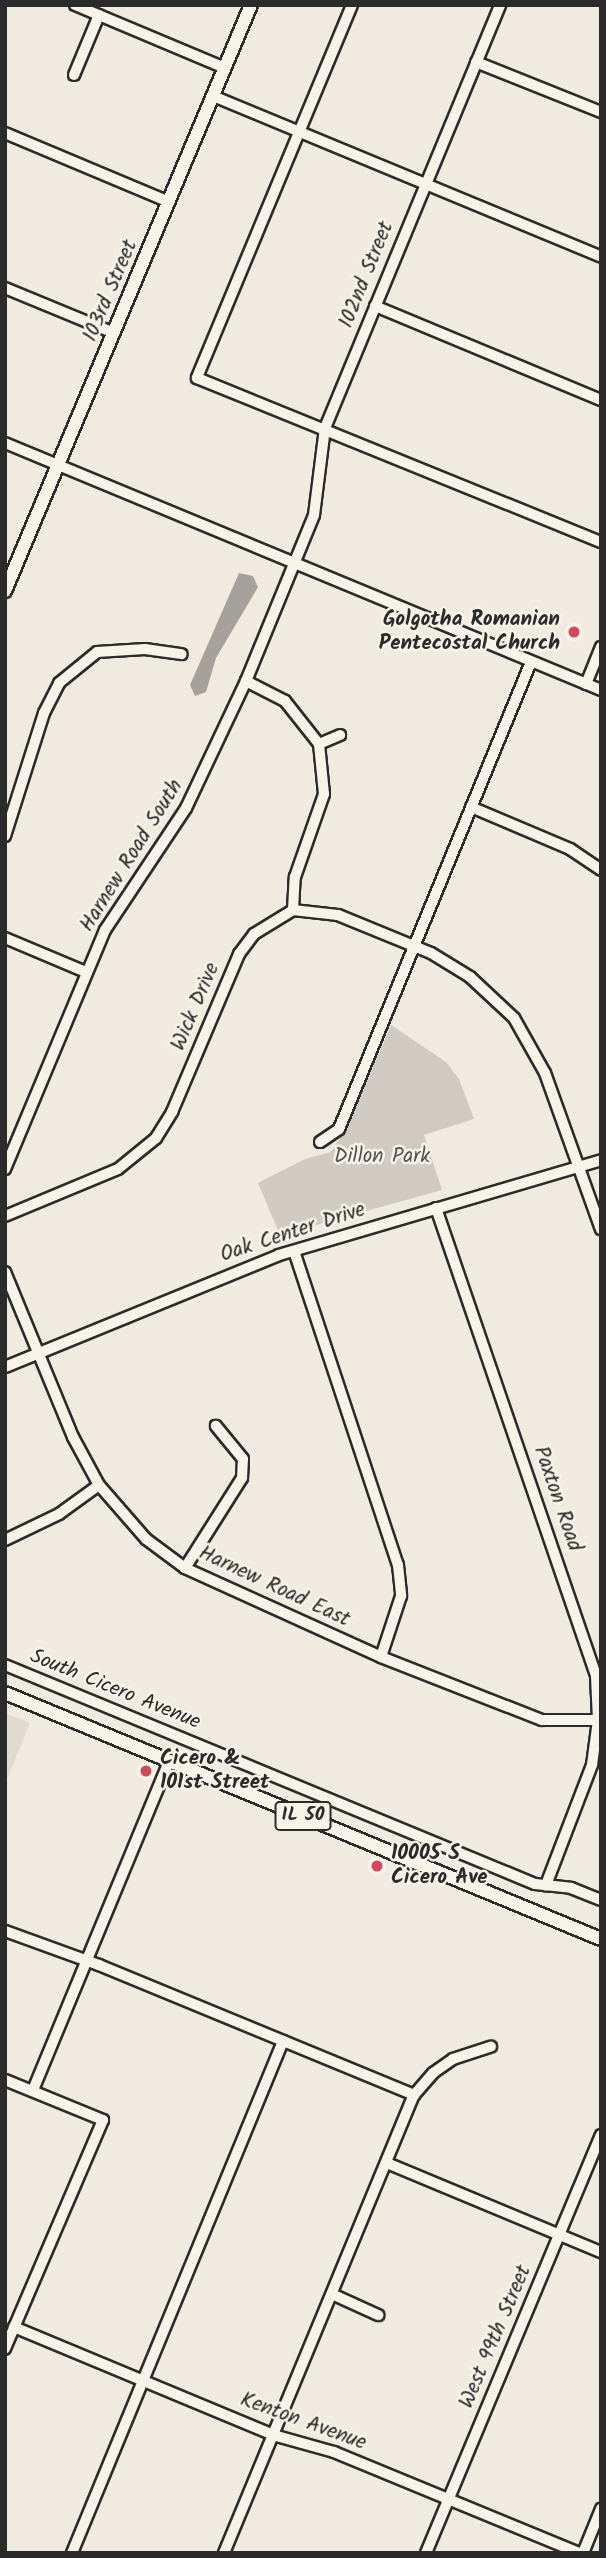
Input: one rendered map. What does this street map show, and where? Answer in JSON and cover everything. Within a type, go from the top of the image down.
[{"type":"main road","name":"103rd Street","points":[[5,591],[251,5]]},
{"type":"main road","name":"IL 50","points":[[5,1693],[601,1940]]},
{"type":"street","points":[[75,5],[225,68]]},
{"type":"street","points":[[352,5],[197,378],[326,428],[601,542]]},
{"type":"street","name":"102nd Street","points":[[293,566],[314,515],[326,428],[500,5]]},
{"type":"street","points":[[74,75],[99,15]]},
{"type":"street","points":[[476,62],[601,112]]},
{"type":"street","points":[[213,96],[601,257]]},
{"type":"street","points":[[5,133],[169,202]]},
{"type":"street","points":[[5,288],[114,333]]},
{"type":"street","points":[[375,306],[601,400]]},
{"type":"street","points":[[5,443],[293,566],[601,690]]},
{"type":"street","name":"Harnew Road South","points":[[5,1169],[105,930],[209,768],[293,566]]},
{"type":"street","points":[[586,684],[601,647]]},
{"type":"street","points":[[5,836],[44,713],[59,683],[97,652],[145,649],[182,654]]},
{"type":"street","points":[[320,1142],[339,1129],[531,662]]},
{"type":"street","points":[[246,681],[285,701],[319,744],[324,794],[295,877],[293,910],[338,915],[414,945],[470,977],[514,1018],[545,1073],[601,1229]]},
{"type":"street","points":[[319,744],[340,735]]},
{"type":"street","points":[[471,807],[570,849],[601,870]]},
{"type":"street","name":"Wick Drive","points":[[5,1216],[118,1169],[156,1138],[172,1112],[239,954],[254,934],[293,910]]},
{"type":"street","points":[[5,938],[86,972]]},
{"type":"street","name":"Oak Center Drive","points":[[5,1367],[294,1251],[601,1160]]},
{"type":"street","name":"Paxton Road","points":[[436,1208],[596,1676],[598,1720],[592,1765],[546,1885]]},
{"type":"street","points":[[294,1251],[398,1565],[401,1596],[381,1657]]},
{"type":"street","points":[[5,1272],[38,1352]]},
{"type":"street","name":"Harnew Road East","points":[[38,1352],[99,1485],[146,1539],[185,1568],[381,1657],[542,1720],[598,1720]]},
{"type":"street","points":[[185,1568],[242,1478],[243,1459],[216,1426]]},
{"type":"street","points":[[5,1540],[59,1514],[99,1485]]},
{"type":"street","name":"South Cicero Avenue","points":[[5,1665],[535,1884],[601,1900]]},
{"type":"street","points":[[33,2090],[169,1761]]},
{"type":"street","points":[[5,1931],[414,2095]]},
{"type":"street","points":[[72,2553],[283,2041]]},
{"type":"street","points":[[225,2553],[414,2095],[433,2073],[453,2059],[491,2047]]},
{"type":"street","points":[[5,2080],[103,2120],[5,2349]]},
{"type":"street","name":"West 99th Street","points":[[426,2553],[601,2135]]},
{"type":"street","points":[[387,2163],[601,2252]]},
{"type":"street","points":[[332,2294],[378,2315]]},
{"type":"street","name":"Kenton Avenue","points":[[14,2327],[273,2435],[334,2452],[581,2553]]},
{"type":"street","points":[[581,2553],[601,2509]]},
{"type":"shaded area","points":[[239,573],[253,576],[258,587],[216,658],[206,692],[195,696],[190,685]]},
{"type":"shaded area","points":[[5,1713],[30,1723],[5,1784]]},
{"type":"green space","name":"Dillon Park","points":[[391,1025],[446,1062],[459,1079],[474,1119],[424,1135],[442,1190],[280,1235],[258,1183],[305,1159],[331,1152],[349,1124]]},
{"type":"place","name":"Golgotha Romanian Pentecostal Church","points":[[574,632]]},
{"type":"place","name":"Cicero & 101st Street","points":[[146,1771]]},
{"type":"place","name":"10005 S Cicero Ave","points":[[377,1866]]}]
